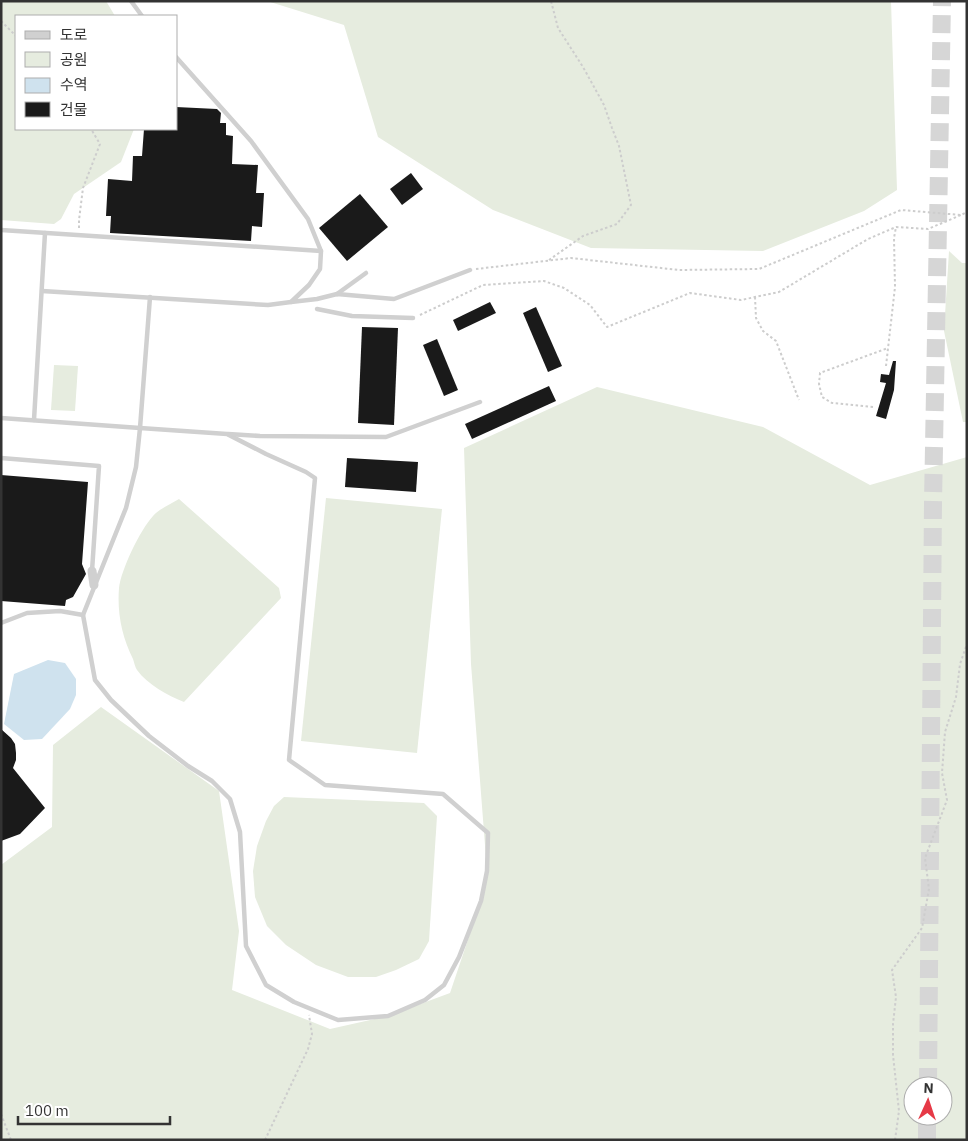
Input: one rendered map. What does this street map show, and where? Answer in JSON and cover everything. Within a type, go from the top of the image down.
[{"type":"street","points":[[92,571],[94,585]]},
{"type":"lane","points":[[131,1],[141,15]]},
{"type":"lane","points":[[178,59],[251,141],[308,219],[321,251],[320,269],[309,285],[291,302]]},
{"type":"lane","points":[[1,230],[321,251]]},
{"type":"lane","points":[[34,420],[45,233]]},
{"type":"lane","points":[[42,290],[268,305],[317,299],[337,294],[394,299],[470,270]]},
{"type":"lane","points":[[337,294],[366,273]]},
{"type":"lane","points":[[150,297],[136,467],[126,508],[83,615],[95,680],[110,700],[149,736],[188,766],[212,780],[230,799],[240,832],[246,946],[266,986],[294,1002],[338,1020],[388,1016],[425,1000],[444,986],[459,957],[481,901],[487,871],[488,833],[443,794],[325,785],[289,760],[315,478],[227,434]]},
{"type":"lane","points":[[317,309],[352,316],[413,318]]},
{"type":"lane","points":[[1,418],[260,436],[386,437],[480,402]]},
{"type":"lane","points":[[1,458],[99,466],[92,571]]},
{"type":"lane","points":[[1,623],[27,613],[60,611],[83,615]]},
{"type":"path","points":[[547,261],[583,236],[617,224],[631,204],[619,146],[604,105],[558,28],[550,1]]},
{"type":"path","points":[[1,21],[15,35]]},
{"type":"path","points":[[80,235],[79,220],[83,188],[100,144],[92,130]]},
{"type":"path","points":[[470,270],[571,258],[679,270],[759,269],[901,210],[961,215]]},
{"type":"path","points":[[413,318],[483,285],[544,281],[564,288],[590,305],[608,327],[690,294],[741,300],[779,292],[868,239],[896,227],[928,229],[967,212]]},
{"type":"path","points":[[886,366],[895,287],[894,238],[896,227]]},
{"type":"path","points":[[755,297],[756,318],[762,331],[776,341],[799,400]]},
{"type":"path","points":[[872,407],[832,403],[822,397],[819,384],[820,373],[888,348]]},
{"type":"path","points":[[895,1140],[899,1111],[893,1055],[893,1024],[896,997],[892,970],[922,928],[929,889],[925,858],[947,800],[942,773],[944,732],[956,697],[960,664],[967,644]]},
{"type":"path","points":[[265,1140],[308,1050],[312,1034],[308,1008]]},
{"type":"path","points":[[1,1114],[11,1140]]},
{"type":"green space","points":[[1,1],[106,1],[114,15],[15,15],[15,130],[134,130],[121,162],[74,194],[61,219],[54,224],[1,220]]},
{"type":"green space","points":[[267,1],[891,1],[897,190],[864,211],[763,251],[591,248],[493,210],[378,137],[344,25]]},
{"type":"green space","points":[[949,251],[962,263],[967,263],[967,422],[963,422],[944,331]]},
{"type":"green space","points":[[54,365],[78,366],[75,411],[51,410]]},
{"type":"green space","points":[[597,387],[763,427],[870,485],[967,457],[967,1140],[1,1140],[1,865],[52,827],[53,745],[101,707],[219,791],[239,931],[232,990],[330,1029],[388,1016],[450,993],[481,901],[487,871],[471,664],[464,448]]},
{"type":"green space","points":[[326,498],[442,509],[417,753],[301,741]]},
{"type":"green space","points":[[179,499],[279,588],[281,598],[184,702],[158,689],[137,670],[123,633],[119,607],[121,580],[137,540],[156,513]]},
{"type":"green space","points":[[284,797],[424,803],[437,816],[429,941],[419,959],[376,977],[348,977],[316,965],[286,945],[267,926],[255,897],[253,871],[257,846],[266,821],[274,806]]},
{"type":"water","points":[[48,660],[65,663],[76,679],[76,695],[70,709],[42,739],[24,740],[4,724],[14,674]]},
{"type":"building","points":[[178,107],[217,109],[221,113],[220,123],[226,123],[226,135],[233,136],[232,164],[258,165],[256,193],[264,193],[262,227],[252,226],[251,241],[110,233],[111,216],[106,216],[108,179],[132,181],[133,156],[142,156],[144,130],[178,130]]},
{"type":"building","points":[[411,173],[423,189],[402,205],[390,189]]},
{"type":"building","points":[[360,194],[388,227],[347,261],[319,228]]},
{"type":"building","points":[[490,302],[496,313],[458,331],[453,320]]},
{"type":"building","points":[[536,307],[562,366],[548,372],[523,313]]},
{"type":"building","points":[[362,327],[398,328],[394,425],[358,423]]},
{"type":"building","points":[[437,339],[458,390],[444,396],[423,345]]},
{"type":"building","points":[[893,361],[896,361],[894,390],[886,419],[876,416],[886,383],[880,382],[881,374],[889,375]]},
{"type":"building","points":[[549,386],[556,401],[472,439],[465,424]]},
{"type":"building","points":[[347,458],[418,462],[416,492],[345,487]]},
{"type":"building","points":[[1,475],[88,482],[82,564],[86,574],[73,597],[66,600],[65,606],[1,601]]},
{"type":"building","points":[[1,729],[15,744],[16,760],[13,768],[45,808],[20,834],[1,841]]},
{"type":"tunnel","points":[[928,1076],[933,503],[942,1]]},
{"type":"tunnel","points":[[927,1126],[927,1140]]}]
